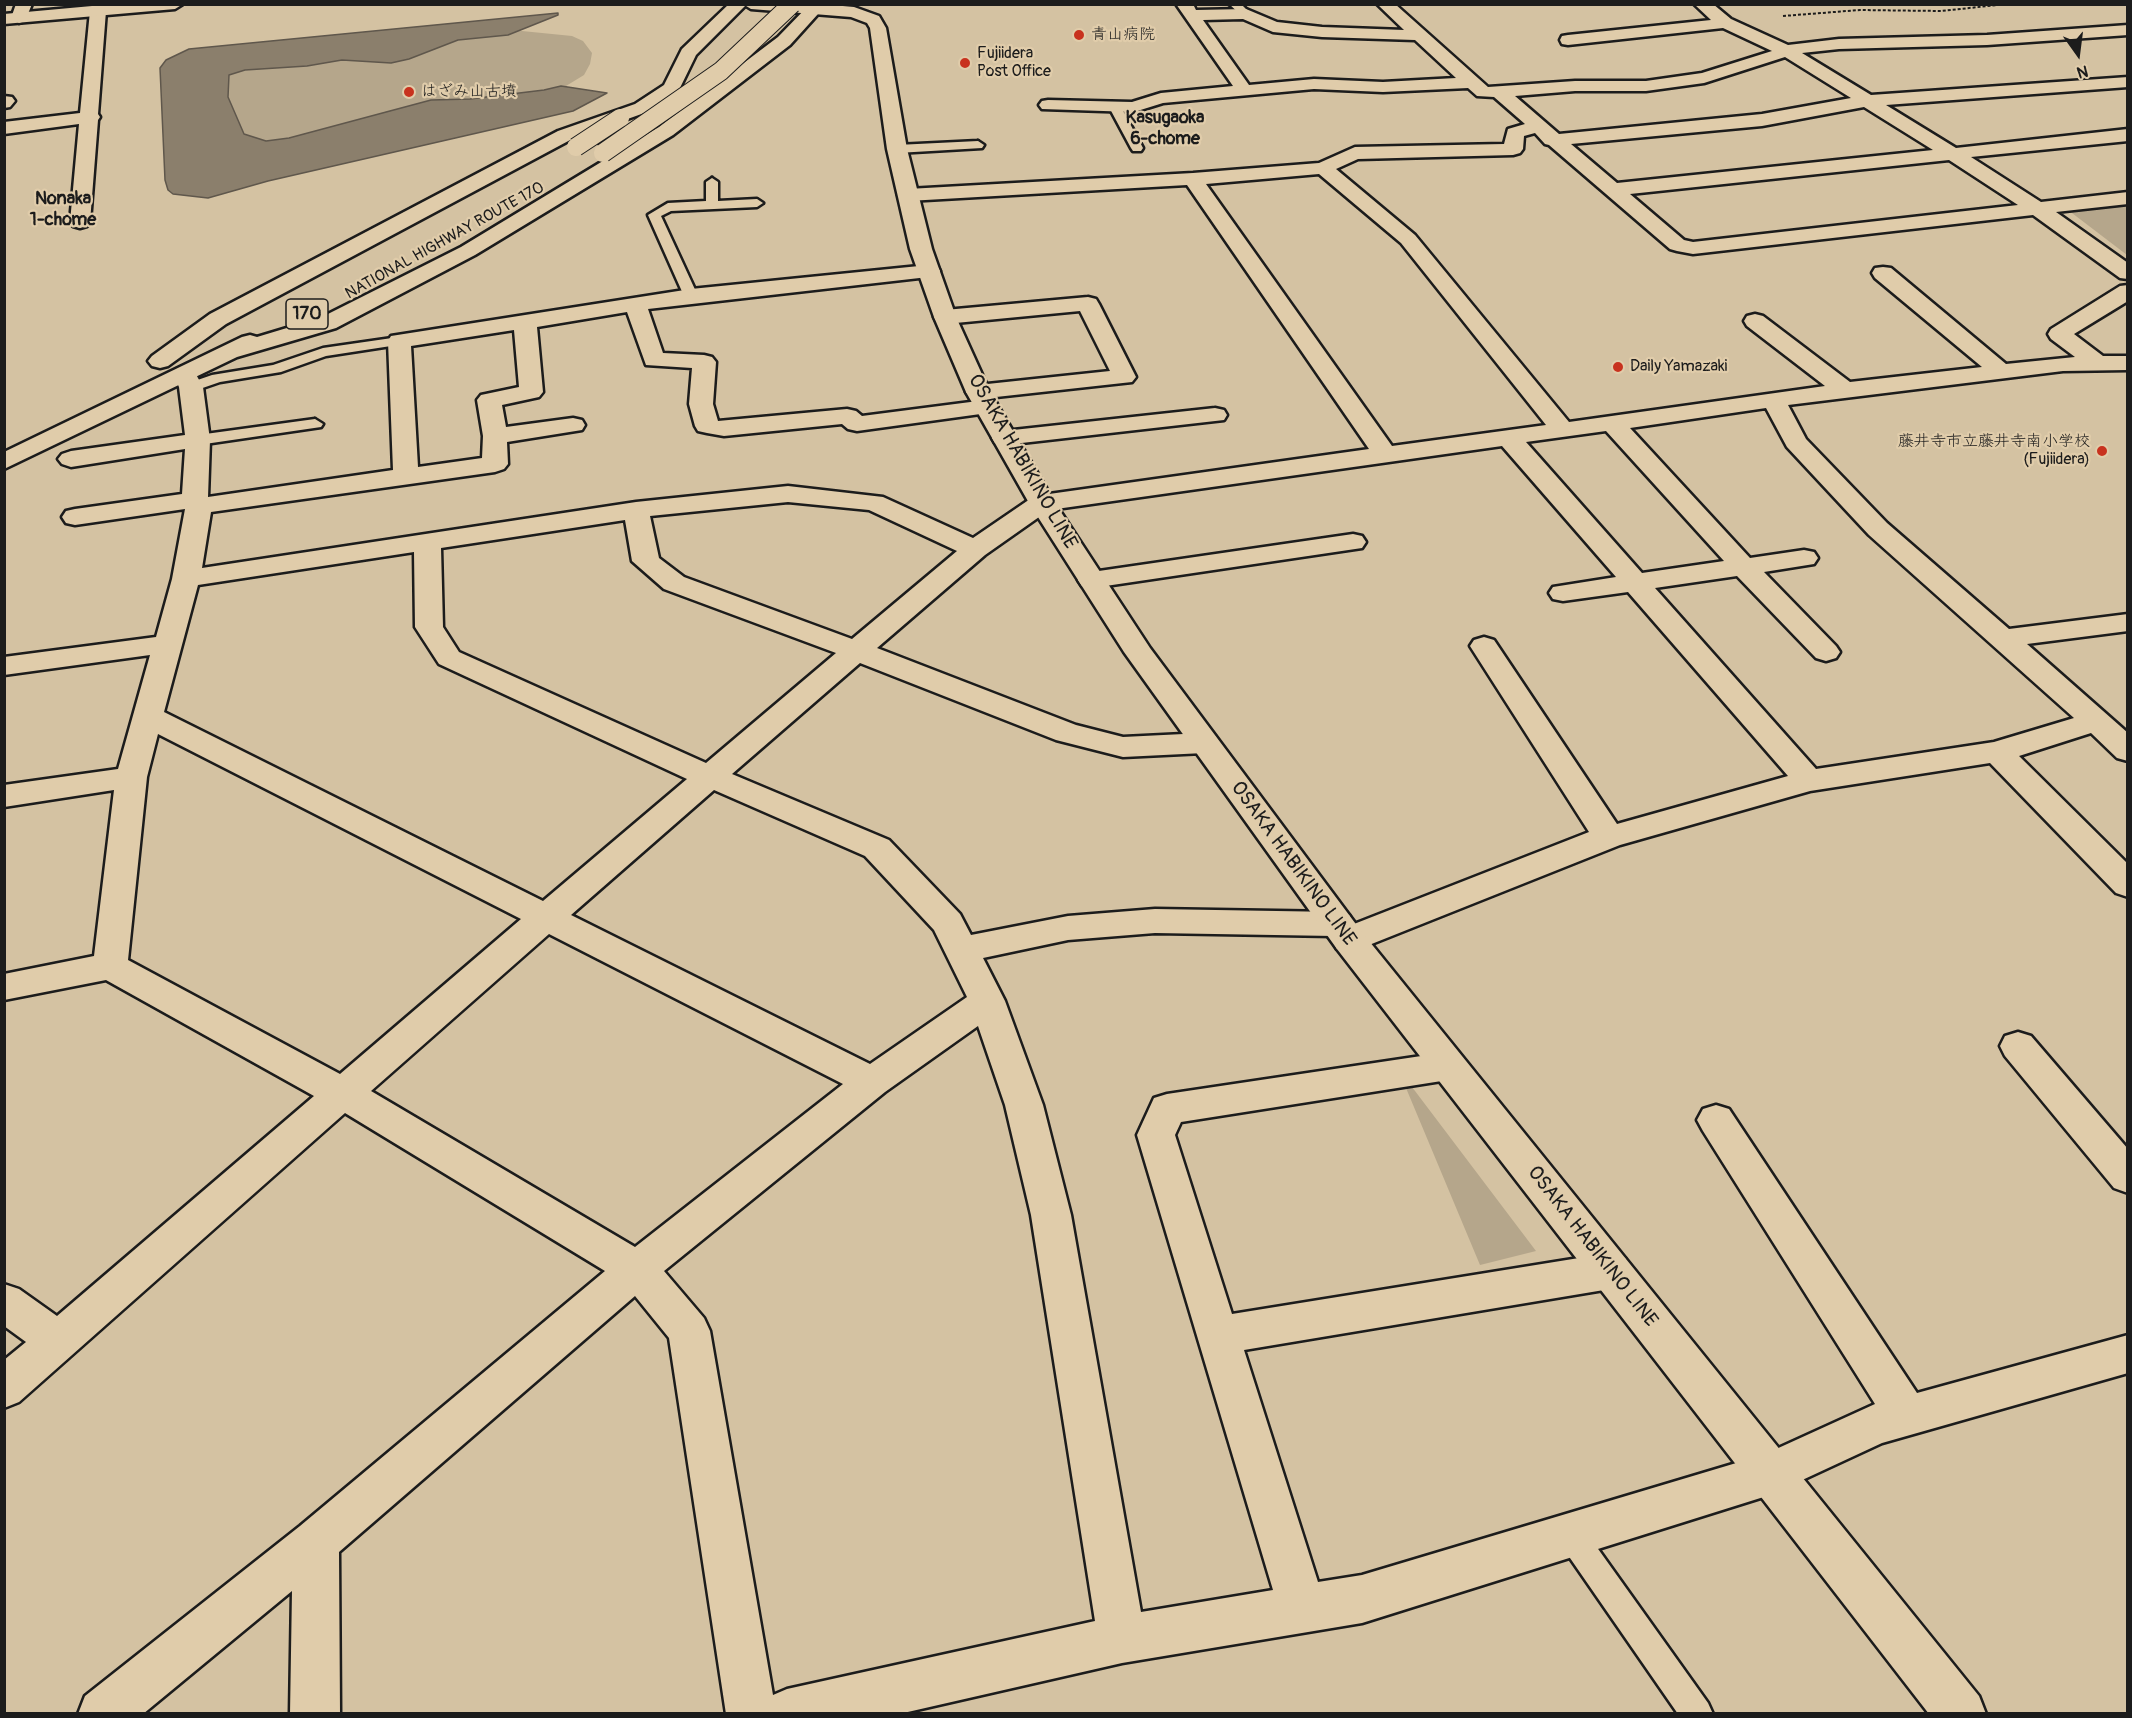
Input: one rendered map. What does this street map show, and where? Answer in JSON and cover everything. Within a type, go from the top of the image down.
[{"type":"main road","points":[[16,14],[98,11],[175,4]]},
{"type":"main road","points":[[160,361],[218,319],[565,135],[641,108],[672,88],[688,53],[739,4]]},
{"type":"main road","name":"OSAKA HABIKINO LINE","points":[[751,4],[809,6],[854,12],[873,20],[878,28],[897,150],[929,271],[945,317],[982,400],[1042,503],[1138,652],[1343,932],[1960,1713]]},
{"type":"main road","name":"NATIONAL HIGHWAY ROUTE 170","points":[[431,230],[576,147],[674,83],[768,4]]},
{"type":"main road","points":[[1385,4],[1483,92],[1575,86],[1646,86],[1704,78],[1787,51],[1839,44],[1987,40],[2127,30]]},
{"type":"main road","points":[[1702,4],[1724,22],[1787,51],[1951,153],[2038,209],[2127,273]]},
{"type":"main road","points":[[230,352],[328,323],[468,251],[666,131],[784,41],[809,6]]},
{"type":"main road","name":"NATIONAL HIGHWAY ROUTE 170","points":[[4,462],[188,381],[230,352],[414,262],[603,153],[809,6]]},
{"type":"main road","points":[[1187,10],[1240,9],[1273,27],[1322,32],[1418,35]]},
{"type":"main road","points":[[1187,10],[1245,91]]},
{"type":"main road","points":[[80,222],[98,11]]},
{"type":"main road","points":[[1568,40],[1724,22]]},
{"type":"main road","points":[[1048,105],[1134,107],[1161,98],[1314,84],[1383,87],[1471,81]]},
{"type":"main road","points":[[908,195],[1193,179],[1323,168],[1355,153],[1514,149],[1515,133],[1762,120],[1866,101],[2127,82]]},
{"type":"main road","points":[[1499,92],[1677,245],[1693,248],[2127,198]]},
{"type":"main road","points":[[4,128],[90,117]]},
{"type":"main road","points":[[1612,190],[2127,135]]},
{"type":"main road","points":[[1323,168],[1408,240],[1562,429]]},
{"type":"main road","points":[[1193,179],[1385,454]]},
{"type":"main road","name":"NATIONAL HIGHWAY ROUTE 170","points":[[139,371],[358,268]]},
{"type":"main road","points":[[406,476],[399,341],[691,296],[929,271]]},
{"type":"main road","points":[[1883,273],[2001,371]]},
{"type":"main road","points":[[2096,362],[2059,334],[2127,291]]},
{"type":"main road","points":[[636,305],[654,360],[704,362],[701,404],[707,426],[724,429],[847,416],[857,424],[982,400],[1124,377],[1088,304],[945,317]]},
{"type":"main road","points":[[1755,321],[1845,390]]},
{"type":"main road","points":[[75,517],[495,464],[495,436],[489,400],[531,392],[525,323]]},
{"type":"main road","points":[[4,1388],[975,549],[1042,503],[1845,390],[2001,371],[2096,362],[2127,363]]},
{"type":"main road","points":[[110,966],[131,777],[186,579],[197,503],[198,440],[188,381]]},
{"type":"main road","points":[[1773,400],[1796,442],[1878,529],[2127,751]]},
{"type":"main road","points":[[1004,438],[1215,415]]},
{"type":"main road","points":[[1611,422],[1744,567],[1826,652]]},
{"type":"main road","points":[[495,436],[573,425]]},
{"type":"main road","points":[[1506,436],[1809,782]]},
{"type":"main road","points":[[71,459],[198,440]]},
{"type":"main road","points":[[186,579],[636,510],[788,494],[874,503],[975,549]]},
{"type":"main road","points":[[636,510],[646,561],[674,583],[1067,733],[1123,747],[1204,743]]},
{"type":"main road","points":[[1092,580],[1353,542]]},
{"type":"main road","points":[[427,543],[429,627],[449,658],[711,777],[877,848],[948,923],[987,1001],[1024,1105],[1051,1215],[1122,1639]]},
{"type":"main road","points":[[1563,593],[1804,558]]},
{"type":"main road","points":[[2003,639],[2127,622]]},
{"type":"main road","points":[[4,666],[168,644]]},
{"type":"main road","points":[[1484,646],[1609,837]]},
{"type":"main road","points":[[148,716],[872,1082]]},
{"type":"main road","points":[[961,950],[1068,928],[1144,922],[1343,932],[1609,837],[1809,782],[1997,752],[2096,721]]},
{"type":"main road","points":[[1997,752],[2127,885]]},
{"type":"main road","points":[[4,796],[131,777]]},
{"type":"main road","points":[[4,987],[110,966],[344,1094],[637,1269],[689,1331],[751,1713]]},
{"type":"main road","points":[[103,1713],[316,1542],[637,1269],[872,1082],[987,1001]]},
{"type":"main road","points":[[2018,1046],[2127,1177]]},
{"type":"main road","points":[[1303,1609],[1156,1135],[1167,1109],[1448,1066]]},
{"type":"main road","points":[[1716,1120],[1907,1416]]},
{"type":"main road","points":[[1218,1335],[1610,1271]]},
{"type":"main road","points":[[4,1302],[58,1341]]},
{"type":"main road","points":[[787,1713],[1122,1639],[1362,1599],[1770,1474],[1875,1425],[2127,1354]]},
{"type":"main road","points":[[315,1713],[316,1542]]},
{"type":"lane","points":[[1115,107],[1137,148]]},
{"type":"lane","points":[[897,150],[978,145]]},
{"type":"lane","points":[[712,182],[712,205]]},
{"type":"lane","points":[[691,296],[654,215],[668,207],[757,203]]},
{"type":"lane","points":[[188,381],[276,369],[323,352],[399,341]]},
{"type":"lane","points":[[198,440],[315,424]]},
{"type":"lane","points":[[1571,1535],[1697,1713]]},
{"type":"path","points":[[1724,22],[1860,10],[1941,11],[2007,4]]},
{"type":"shaded area","points":[[558,13],[558,15],[508,35],[458,40],[409,59],[391,63],[342,60],[307,66],[245,70],[229,75],[228,97],[244,134],[266,141],[289,138],[431,100],[470,99],[561,86],[607,93],[573,111],[268,181],[208,198],[173,194],[168,190],[165,180],[160,68],[166,60],[189,49]]},
{"type":"shaded area","points":[[522,31],[572,36],[583,41],[592,53],[590,64],[584,75],[566,86],[259,146],[241,132],[222,85],[226,74],[265,63],[489,32]]},
{"type":"shaded area","points":[[2127,203],[2127,255],[2068,210]]},
{"type":"shaded area","points":[[1412,1087],[1536,1251],[1480,1265],[1406,1088]]},
{"type":"place","name":"青山病院","points":[[1079,35]]},
{"type":"place","name":"Fujiidera Post Office","points":[[965,63]]},
{"type":"place","name":"はざみ山古墳","points":[[409,92]]},
{"type":"place","name":"Daily Yamazaki","points":[[1618,367]]},
{"type":"place","name":"藤井寺市立藤井寺南小学校 (Fujiidera)","points":[[2102,451]]},
{"type":"district","name":"Kasugaoka 6-chome","points":[[1165,128]]},
{"type":"district","name":"Nonaka 1-chome","points":[[63,209]]}]
